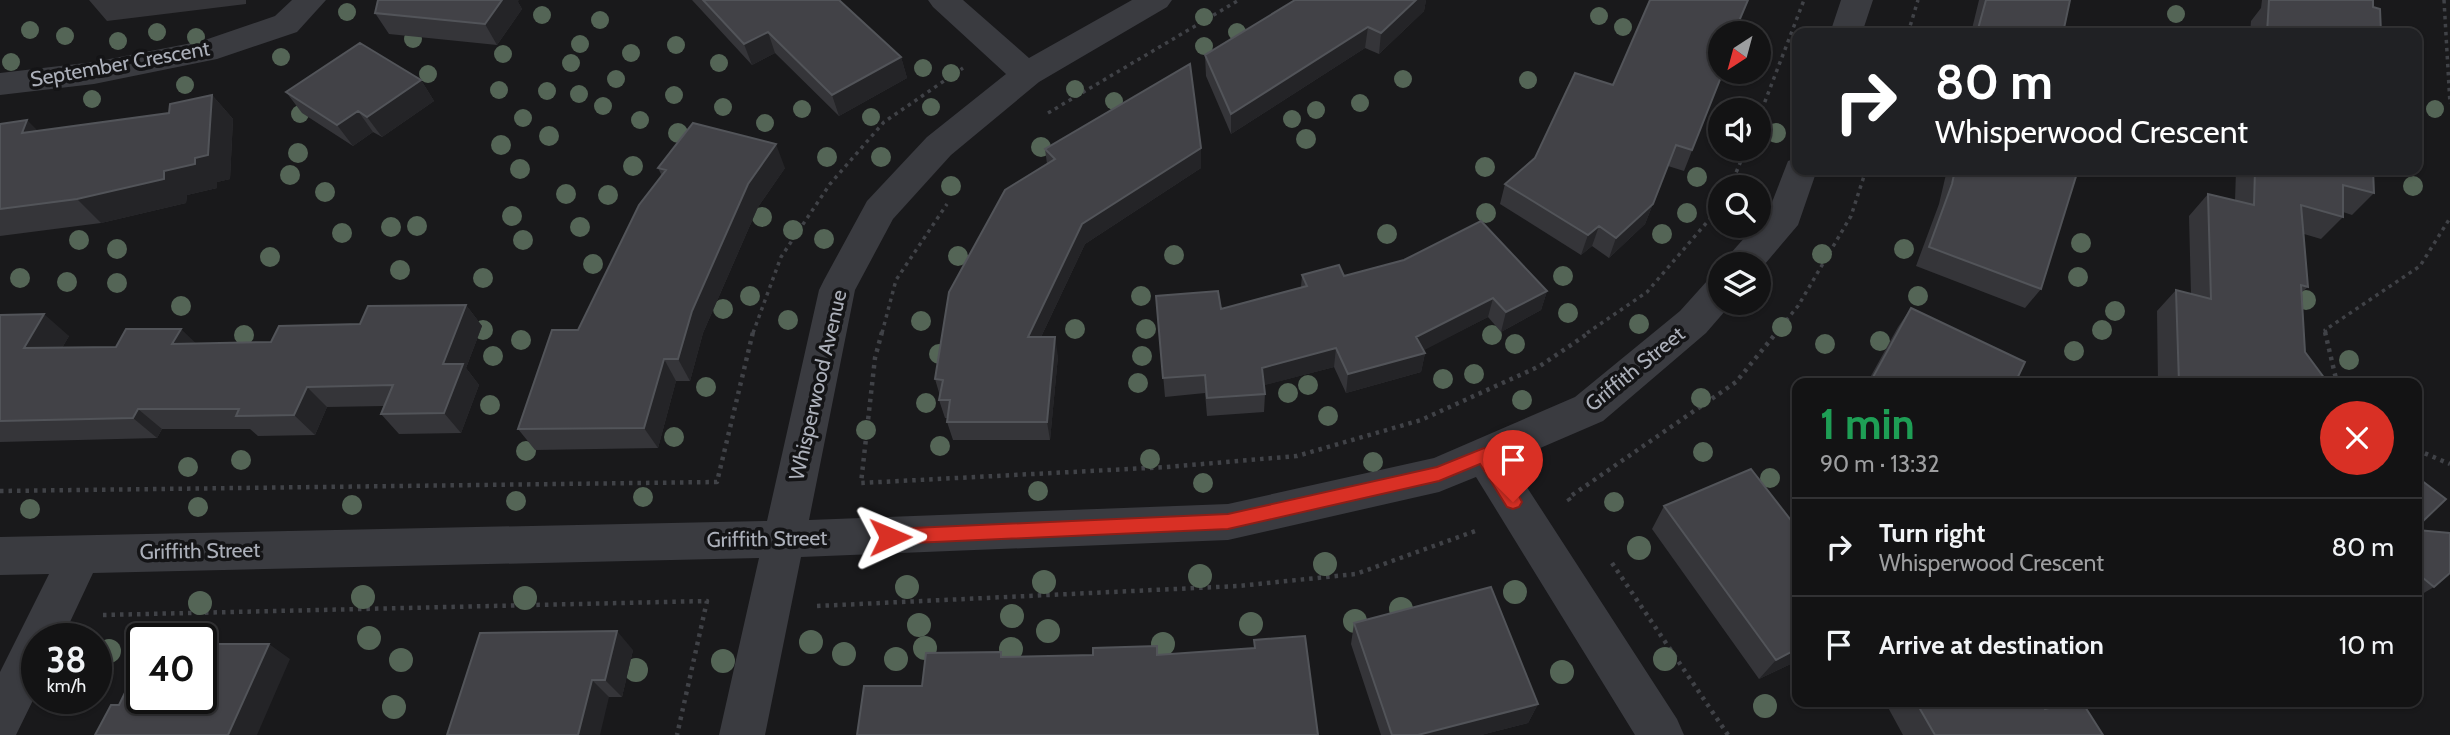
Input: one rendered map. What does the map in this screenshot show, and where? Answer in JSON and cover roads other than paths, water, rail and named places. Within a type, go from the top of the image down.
[{"type":"street","name":"September Crescent","points":[[0,84],[93,73],[206,51],[286,23],[310,0]]},
{"type":"street","points":[[944,0],[1027,74]]},
{"type":"street","name":"Whisperwood Avenue","points":[[742,735],[837,290],[880,210],[939,146],[1027,74],[1156,0]]},
{"type":"street","points":[[1848,28],[1857,0]]},
{"type":"street","points":[[1754,252],[1785,216],[1798,175]]},
{"type":"street","name":"Griffith Street","points":[[0,556],[930,536],[1228,522],[1439,474],[1589,410],[1693,322],[1708,304]]},
{"type":"street","points":[[1484,455],[1661,735]]},
{"type":"street","points":[[47,623],[81,554]]},
{"type":"street","points":[[0,720],[21,677]]}]
